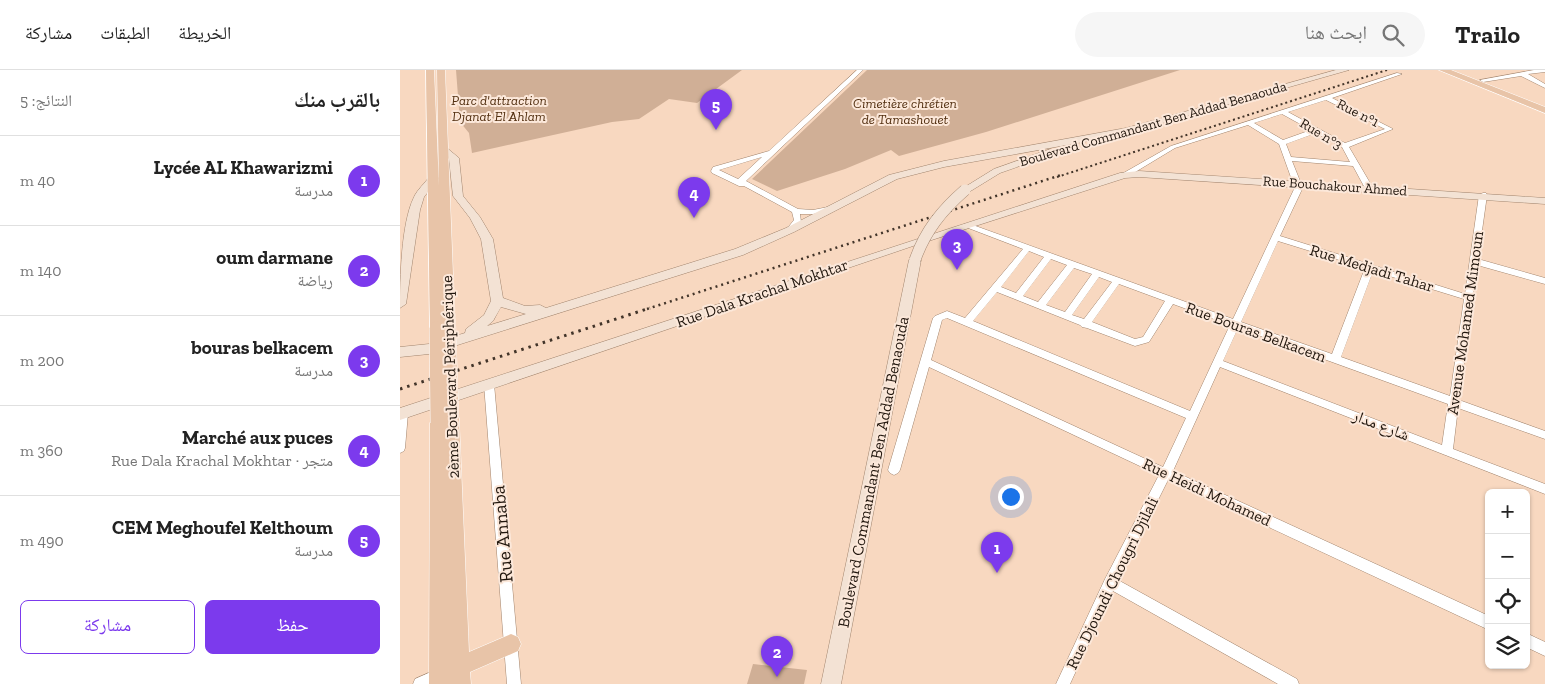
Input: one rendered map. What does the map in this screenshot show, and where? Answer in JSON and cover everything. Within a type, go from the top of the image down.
[{"type":"main road","name":"2ème Boulevard Périphérique","points":[[430,70],[442,327],[450,678]]},
{"type":"main road","name":"2ème Boulevard Périphérique","points":[[441,70],[444,150],[442,327]]},
{"type":"main road","points":[[1443,70],[1545,110]]},
{"type":"main road","points":[[1459,70],[1545,102]]},
{"type":"main road","points":[[450,678],[511,644]]},
{"type":"street","points":[[742,184],[743,178],[860,70]]},
{"type":"street","points":[[1317,77],[1327,70]]},
{"type":"street","name":"Boulevard Commandant Ben Addad Benaouda","points":[[834,684],[915,260],[929,227],[949,204],[965,190],[983,178],[1010,165],[1125,130],[1345,70]]},
{"type":"street","points":[[1484,80],[1545,70]]},
{"type":"street","points":[[1124,175],[1174,147],[1399,74]]},
{"type":"street","points":[[1523,74],[1545,86]]},
{"type":"street","name":"Rue n°1","points":[[1326,97],[1390,129],[1345,146]]},
{"type":"street","name":"Rue n°3","points":[[1282,111],[1345,146],[1369,188]]},
{"type":"street","points":[[1249,123],[1282,143],[1299,183]]},
{"type":"street","points":[[400,352],[414,352],[457,340],[739,252],[790,230],[893,177],[914,170],[1125,130]]},
{"type":"street","points":[[1282,143],[1316,130]]},
{"type":"street","points":[[444,150],[454,158],[458,196],[475,217],[487,239],[497,301],[488,318],[457,340]]},
{"type":"street","points":[[770,153],[716,169],[715,171],[796,211],[813,212],[828,209]]},
{"type":"street","points":[[1288,159],[1355,164]]},
{"type":"street","name":"Rue Bouchakour Ahmed","points":[[1124,175],[1139,174],[1299,183],[1545,201]]},
{"type":"street","name":"Rue Dala Krachal Mokhtar","points":[[402,413],[909,244],[1124,175]]},
{"type":"street","points":[[400,304],[415,210],[419,197],[434,178]]},
{"type":"street","name":"Rue Djoundi Chougri Djilali","points":[[1063,684],[1110,583],[1166,472],[1299,183]]},
{"type":"street","name":"Avenue Mohamed Mimoun","points":[[1447,451],[1483,195]]},
{"type":"street","points":[[790,230],[798,220],[796,211]]},
{"type":"street","name":"Rue Bouras Belkacem","points":[[967,226],[1048,257],[1545,435]]},
{"type":"street","name":"Rue Medjadi Tahar","points":[[1275,237],[1469,298]]},
{"type":"street","points":[[967,322],[1027,249]]},
{"type":"street","points":[[1017,297],[1048,257]]},
{"type":"street","points":[[1474,261],[1545,281]]},
{"type":"street","points":[[1040,306],[1071,265]]},
{"type":"street","points":[[1335,360],[1370,267]]},
{"type":"street","points":[[1066,317],[1096,274]]},
{"type":"street","points":[[1085,325],[1117,281]]},
{"type":"street","points":[[995,288],[1130,343],[1139,343],[1146,340],[1170,301]]},
{"type":"street","points":[[497,301],[525,310],[558,308]]},
{"type":"street","points":[[894,470],[938,318],[947,314],[1191,416]]},
{"type":"street","name":"Rue Heidi Mohamed","points":[[926,362],[1485,621]]},
{"type":"street","name":"شارع مدار","points":[[1217,362],[1545,489]]},
{"type":"street","name":"Rue Annaba","points":[[489,384],[514,684]]},
{"type":"street","points":[[400,448],[402,413]]},
{"type":"street","points":[[1110,583],[1292,684]]},
{"type":"street","points":[[1530,642],[1545,649]]},
{"type":"street","points":[[420,684],[450,678]]},
{"type":"green space","name":"Parc d'attraction Djanat El Ahlam","points":[[456,70],[742,70],[697,103],[669,99],[639,119],[612,122],[472,153],[469,133],[460,122]]},
{"type":"green space","name":"Cimetière chrétien de Tamashouet","points":[[867,70],[1180,70],[986,132],[899,156],[891,150],[845,169],[777,191],[752,179]]},
{"type":"green space","points":[[753,664],[807,670],[804,684],[747,684]]},
{"type":"railway","points":[[1057,177],[1387,70]]},
{"type":"railway","points":[[647,309],[1061,175]]},
{"type":"railway","points":[[400,389],[650,308]]},
{"type":"place","name":"CEM Meghoufel Kelthoum","points":[[716,130]]},
{"type":"place","name":"Marché aux puces","points":[[694,218]]},
{"type":"place","name":"bouras belkacem","points":[[957,270]]},
{"type":"place","name":"Lycée AL Khawarizmi","points":[[997,573]]},
{"type":"place","name":"oum darmane","points":[[777,677]]}]
